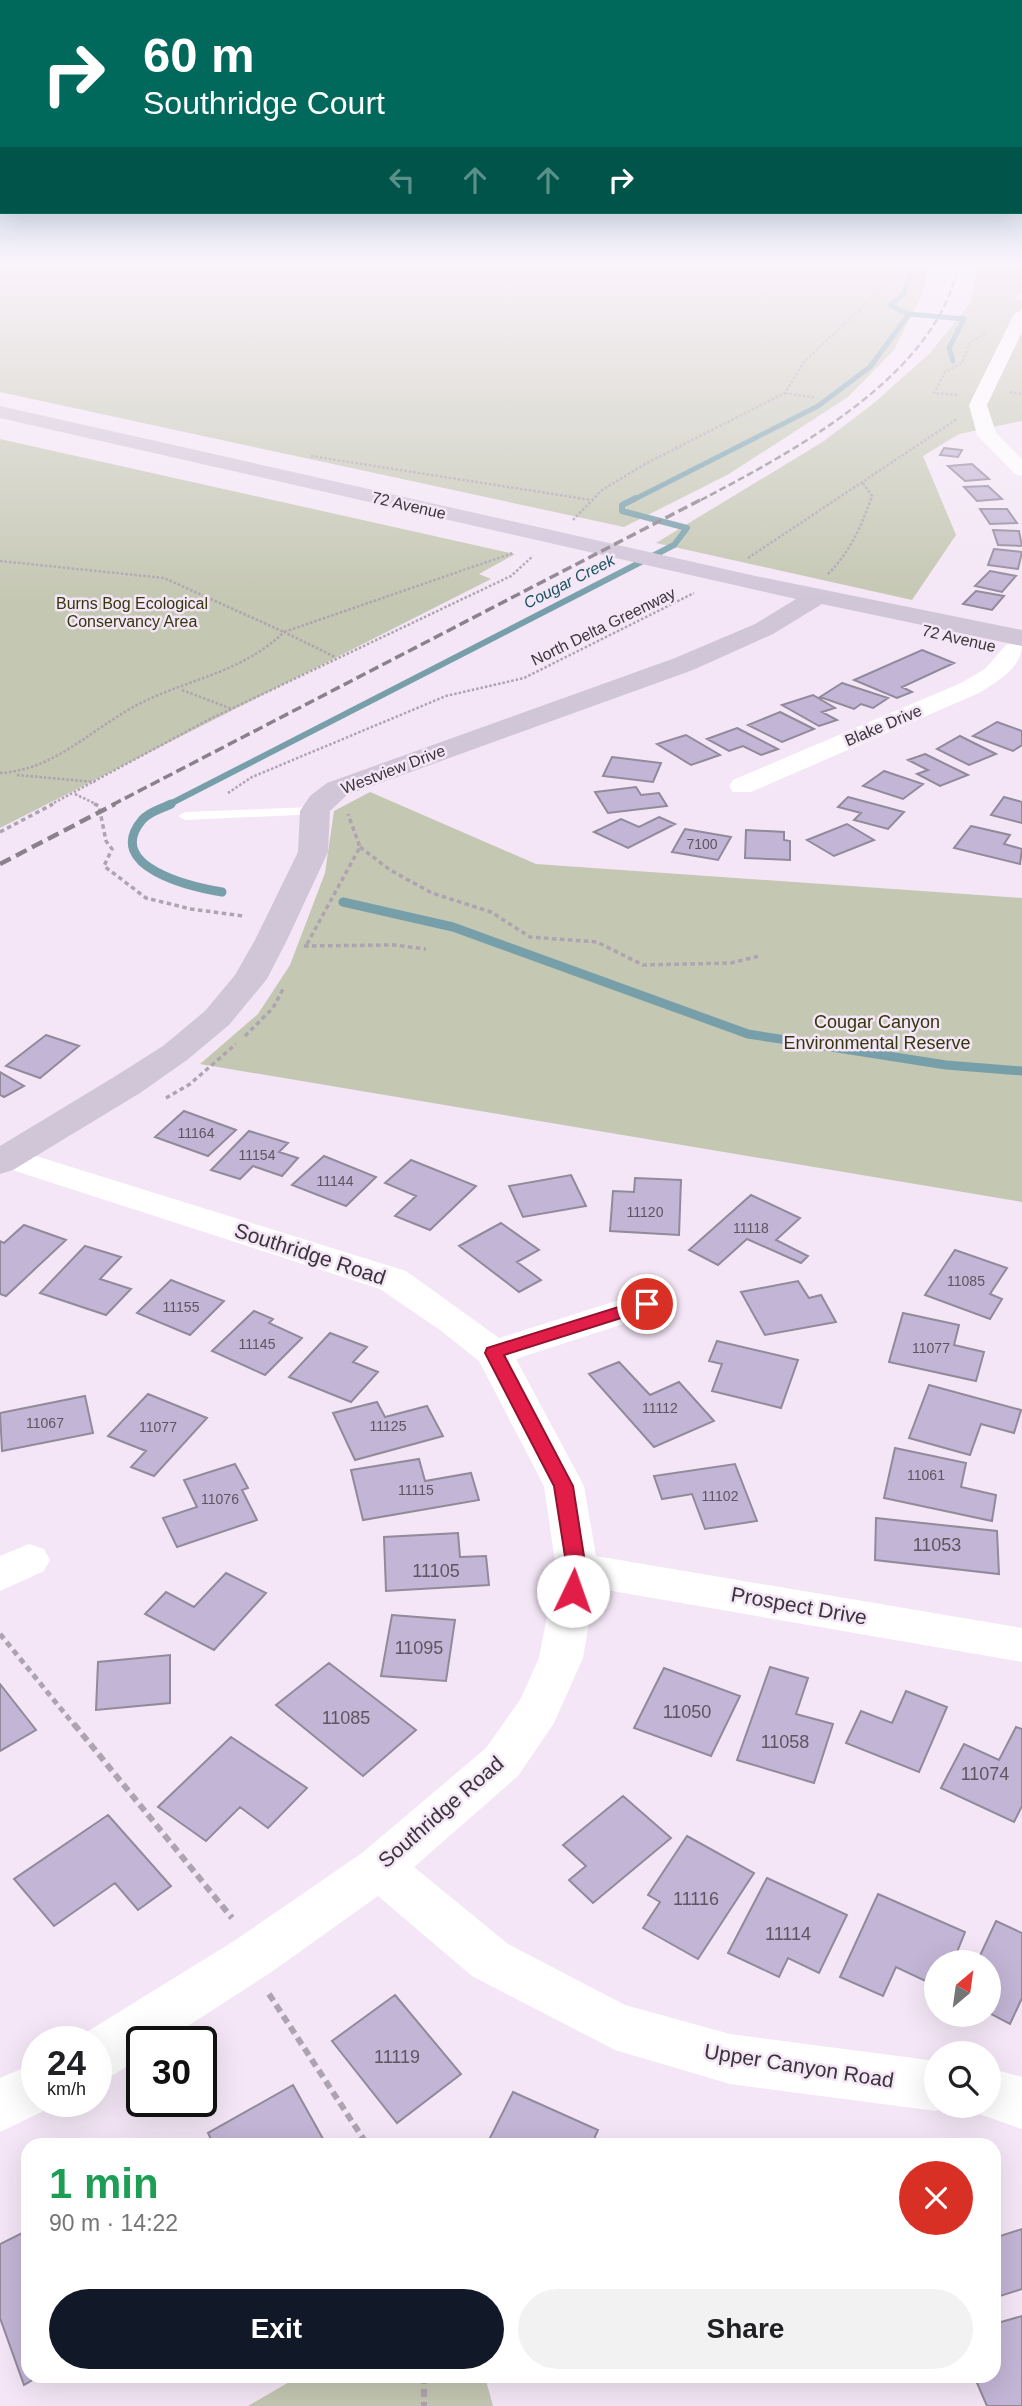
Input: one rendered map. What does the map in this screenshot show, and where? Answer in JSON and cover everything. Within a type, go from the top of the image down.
[{"type":"main road","name":"72 Avenue","points":[[0,412],[506,527],[748,570],[1019,647]]},
{"type":"main road","name":"Westview Drive","points":[[329,809],[320,802],[337,789],[684,664],[765,629],[819,589]]},
{"type":"main road","points":[[3,1159],[175,1053],[217,1018],[250,979],[271,940],[313,852],[329,809]]},
{"type":"street","points":[[990,377],[980,399],[987,435],[1022,470]]},
{"type":"street","name":"Blake Drive","points":[[742,786],[970,688],[993,674],[1019,647]]},
{"type":"street","name":"Southridge Road","points":[[3,1159],[393,1280],[494,1353],[564,1486],[577,1569],[561,1658],[538,1710],[502,1762],[379,1868],[252,1956],[112,2046]]},
{"type":"street","points":[[494,1353],[647,1304]]},
{"type":"street","name":"Prospect Drive","points":[[577,1569],[1022,1645]]},
{"type":"street","name":"Upper Canyon Road","points":[[379,1868],[490,1960],[615,2026],[730,2059],[924,2085]]},
{"type":"street","points":[[0,2106],[21,2095]]},
{"type":"street","points":[[1001,2097],[1022,2103]]},
{"type":"lane","points":[[186,816],[329,809]]},
{"type":"path","points":[[567,526],[591,500],[645,464],[785,393],[795,377]]},
{"type":"path","points":[[934,393],[942,377]]},
{"type":"path","points":[[785,393],[816,398]]},
{"type":"path","points":[[748,570],[980,399]]},
{"type":"path","points":[[303,455],[591,500]]},
{"type":"path","points":[[819,589],[853,545],[865,517],[872,496],[863,483]]},
{"type":"path","points":[[0,832],[335,657],[444,610],[511,576],[542,548]]},
{"type":"path","points":[[16,775],[83,742],[137,705],[182,690],[272,646],[284,632],[520,551]]},
{"type":"path","points":[[0,561],[164,578],[335,657]]},
{"type":"path","name":"North Delta Greenway","points":[[223,815],[225,795],[252,777],[446,696],[524,678],[680,603],[702,588]]},
{"type":"path","points":[[182,690],[232,709]]},
{"type":"path","points":[[0,774],[96,782]]},
{"type":"path","points":[[75,793],[99,806],[106,841],[112,849],[104,866],[146,898],[191,909],[243,916]]},
{"type":"path","points":[[329,809],[360,847],[390,870],[432,893],[491,912],[530,937],[597,942],[643,965],[731,963],[759,956]]},
{"type":"path","points":[[299,959],[360,847]]},
{"type":"path","points":[[271,940],[305,946],[394,945],[426,949]]},
{"type":"path","points":[[157,1104],[190,1084],[219,1061],[273,1008],[286,984]]},
{"type":"path","points":[[0,1634],[232,1918]]},
{"type":"path","points":[[269,1993],[363,2138]]},
{"type":"path","points":[[424,2383],[424,2406]]},
{"type":"green space","points":[[0,377],[867,377],[848,397],[729,474],[624,527],[0,392]]},
{"type":"green space","points":[[903,377],[1022,377],[1022,421],[959,434],[923,456],[956,535],[912,600],[656,543],[824,441]]},
{"type":"green space","name":"Burns Bog Ecological Conservancy Area","points":[[0,439],[515,554],[479,574],[491,579],[0,828]]},
{"type":"green space","name":"Cougar Canyon Environmental Reserve","points":[[370,792],[536,864],[1022,898],[1022,1202],[200,1064],[258,1014],[290,965],[325,873],[334,811]]},
{"type":"green space","points":[[288,2383],[487,2383],[493,2406],[248,2406]]},
{"type":"building","points":[[944,448],[962,450],[958,457],[940,455]]},
{"type":"building","points":[[972,464],[989,479],[965,481],[948,466]]},
{"type":"building","points":[[988,486],[1002,499],[977,501],[964,487]]},
{"type":"building","points":[[980,509],[1007,509],[1017,523],[990,524]]},
{"type":"building","points":[[993,530],[1019,531],[1022,546],[998,545]]},
{"type":"building","points":[[994,549],[1022,552],[1018,569],[988,565]]},
{"type":"building","points":[[990,571],[1016,576],[1002,592],[975,586]]},
{"type":"building","points":[[976,591],[1004,596],[992,610],[963,604]]},
{"type":"building","points":[[922,650],[954,663],[902,687],[912,692],[897,698],[854,680]]},
{"type":"building","points":[[842,683],[888,698],[873,708],[861,704],[854,709],[820,697]]},
{"type":"building","points":[[813,695],[835,708],[822,712],[837,720],[819,726],[782,705]]},
{"type":"building","points":[[780,712],[814,729],[782,742],[748,725]]},
{"type":"building","points":[[997,722],[1022,731],[1022,745],[1013,751],[973,736]]},
{"type":"building","points":[[737,728],[778,749],[761,755],[743,746],[729,751],[707,739]]},
{"type":"building","points":[[686,735],[720,755],[691,765],[657,744]]},
{"type":"building","points":[[960,736],[996,754],[969,765],[937,749]]},
{"type":"building","points":[[925,754],[968,775],[940,786],[917,774],[928,770],[908,760]]},
{"type":"building","points":[[612,757],[661,763],[653,782],[603,776]]},
{"type":"building","points":[[884,771],[923,784],[903,799],[863,786]]},
{"type":"building","points":[[636,787],[641,795],[659,793],[667,806],[608,813],[595,792]]},
{"type":"building","points":[[848,797],[904,812],[888,829],[854,820],[861,813],[838,807]]},
{"type":"building","points":[[1004,797],[1022,802],[1022,823],[991,815]]},
{"type":"building","points":[[659,817],[675,824],[628,848],[594,832],[621,819],[639,827]]},
{"type":"building","points":[[847,824],[874,840],[834,856],[807,840]]},
{"type":"building","points":[[971,826],[1010,835],[1004,844],[1022,849],[1020,864],[954,848]]},
{"type":"building","points":[[685,829],[731,837],[718,860],[672,852]]},
{"type":"building","points":[[746,830],[784,832],[784,840],[790,841],[790,860],[745,858]]},
{"type":"building","points":[[46,1035],[79,1046],[40,1078],[6,1066]]},
{"type":"building","points":[[0,1072],[24,1086],[4,1097],[0,1095]]},
{"type":"building","points":[[184,1111],[236,1130],[208,1156],[155,1137]]},
{"type":"building","points":[[249,1131],[288,1143],[279,1152],[298,1158],[282,1176],[253,1166],[240,1179],[211,1170]]},
{"type":"building","points":[[324,1156],[376,1177],[346,1206],[292,1185]]},
{"type":"building","points":[[411,1160],[476,1186],[430,1230],[395,1216],[416,1196],[385,1183]]},
{"type":"building","points":[[571,1175],[586,1206],[523,1217],[509,1186]]},
{"type":"building","points":[[635,1178],[681,1180],[679,1235],[610,1231],[613,1191],[634,1192]]},
{"type":"building","points":[[751,1195],[800,1218],[776,1240],[808,1256],[801,1263],[747,1239],[718,1265],[689,1250]]},
{"type":"building","points":[[501,1223],[539,1250],[517,1262],[541,1280],[519,1292],[459,1246]]},
{"type":"building","points":[[24,1225],[66,1240],[6,1296],[0,1294],[0,1241],[4,1243]]},
{"type":"building","points":[[85,1246],[121,1257],[100,1279],[131,1289],[106,1315],[40,1293]]},
{"type":"building","points":[[955,1250],[1007,1268],[990,1294],[1002,1299],[990,1319],[925,1295]]},
{"type":"building","points":[[171,1280],[224,1301],[190,1335],[137,1313]]},
{"type":"building","points":[[798,1281],[809,1298],[821,1295],[836,1322],[765,1335],[741,1292]]},
{"type":"building","points":[[254,1311],[273,1319],[269,1323],[302,1338],[265,1375],[212,1351]]},
{"type":"building","points":[[903,1313],[959,1325],[954,1345],[984,1352],[976,1381],[889,1362]]},
{"type":"building","points":[[330,1333],[367,1347],[353,1362],[378,1372],[351,1402],[289,1377]]},
{"type":"building","points":[[717,1341],[798,1360],[781,1408],[712,1391],[722,1364],[709,1361]]},
{"type":"building","points":[[619,1362],[650,1395],[679,1382],[714,1421],[654,1447],[589,1374]]},
{"type":"building","points":[[929,1385],[1021,1410],[1014,1433],[981,1424],[970,1455],[909,1438]]},
{"type":"building","points":[[148,1394],[207,1418],[154,1476],[131,1467],[146,1451],[108,1436]]},
{"type":"building","points":[[85,1396],[93,1433],[2,1451],[0,1413]]},
{"type":"building","points":[[377,1402],[385,1417],[427,1406],[443,1436],[355,1460],[333,1413]]},
{"type":"building","points":[[895,1448],[966,1463],[961,1487],[996,1495],[992,1521],[884,1498]]},
{"type":"building","points":[[419,1459],[425,1481],[471,1473],[479,1500],[363,1520],[351,1470]]},
{"type":"building","points":[[235,1464],[248,1488],[242,1490],[257,1520],[177,1547],[163,1518],[197,1507],[184,1480]]},
{"type":"building","points":[[735,1464],[757,1521],[705,1529],[692,1494],[662,1499],[654,1476]]},
{"type":"building","points":[[876,1518],[997,1531],[999,1574],[875,1560]]},
{"type":"building","points":[[458,1533],[460,1557],[486,1556],[489,1585],[386,1591],[384,1537]]},
{"type":"building","points":[[226,1573],[266,1593],[214,1650],[145,1614],[166,1592],[194,1607]]},
{"type":"building","points":[[392,1615],[455,1620],[446,1681],[381,1676]]},
{"type":"building","points":[[170,1655],[170,1703],[96,1710],[98,1662]]},
{"type":"building","points":[[329,1663],[416,1730],[363,1776],[276,1705]]},
{"type":"building","points":[[770,1667],[808,1678],[796,1714],[833,1724],[814,1783],[737,1760]]},
{"type":"building","points":[[664,1668],[740,1696],[711,1756],[634,1728]]},
{"type":"building","points":[[0,1684],[36,1730],[0,1751]]},
{"type":"building","points":[[906,1691],[947,1707],[919,1772],[846,1743],[861,1711],[892,1723]]},
{"type":"building","points":[[1016,1727],[1022,1729],[1022,1806],[1014,1822],[941,1788],[964,1744],[999,1760]]},
{"type":"building","points":[[231,1737],[307,1788],[268,1828],[240,1807],[206,1841],[158,1807]]},
{"type":"building","points":[[623,1796],[671,1838],[593,1903],[569,1880],[586,1866],[563,1845]]},
{"type":"building","points":[[108,1815],[171,1886],[138,1910],[115,1883],[54,1926],[14,1879]]},
{"type":"building","points":[[687,1836],[754,1873],[698,1959],[643,1928],[660,1902],[648,1895]]},
{"type":"building","points":[[767,1878],[847,1915],[819,1973],[788,1958],[779,1977],[728,1953]]},
{"type":"building","points":[[878,1894],[965,1932],[958,1950],[924,1950],[924,1980],[896,1967],[883,1996],[840,1977]]},
{"type":"building","points":[[996,1921],[1022,1933],[1022,1998],[1010,2024],[1001,2019],[1001,1950],[983,1950]]},
{"type":"building","points":[[395,1995],[461,2074],[397,2123],[332,2041]]},
{"type":"building","points":[[293,2085],[323,2138],[210,2138],[208,2133]]},
{"type":"building","points":[[513,2092],[598,2130],[594,2138],[490,2138]]},
{"type":"building","points":[[1022,2229],[1022,2289],[1001,2296],[1001,2236]]},
{"type":"building","points":[[21,2234],[21,2377],[0,2318],[0,2244]]},
{"type":"building","points":[[1022,2316],[1022,2406],[987,2406],[977,2383],[1001,2383],[1001,2322]]},
{"type":"waterway","name":"Cougar Creek","points":[[633,500],[818,406],[856,377]]},
{"type":"waterway","name":"Cougar Creek","points":[[168,805],[674,545],[687,528],[622,511],[622,505],[636,498]]},
{"type":"waterway","name":"Cougar Creek","points":[[171,804],[152,812],[142,820],[133,836],[134,850],[142,862],[156,872],[191,885],[222,892]]},
{"type":"waterway","name":"Cougar Creek","points":[[343,902],[453,927],[748,1034],[946,1065],[1022,1071]]},
{"type":"railway","points":[[701,500],[817,434],[889,377]]},
{"type":"railway","points":[[112,805],[704,498]]},
{"type":"railway","points":[[0,864],[115,804]]},
{"type":"route","points":[[573,1591],[577,1569],[564,1486],[494,1353],[647,1304]]}]
